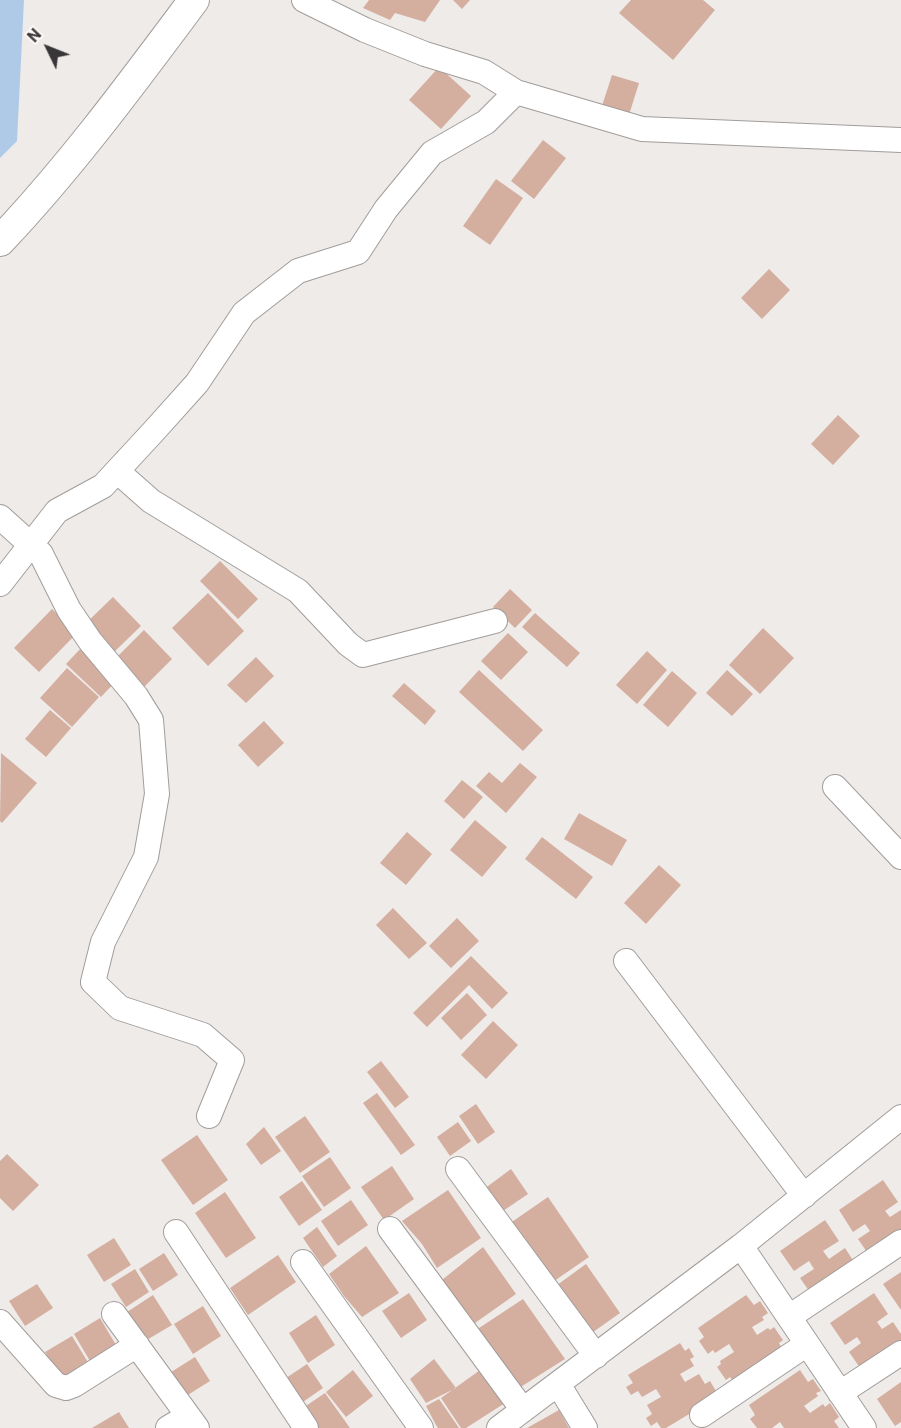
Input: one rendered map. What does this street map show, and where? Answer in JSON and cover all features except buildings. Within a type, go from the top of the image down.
[{"type":"street","points":[[0,241],[102,123],[194,0]]},
{"type":"street","points":[[304,0],[365,30],[425,54],[484,72],[516,92],[642,129],[901,140]]},
{"type":"street","points":[[0,584],[57,511],[103,486],[197,383],[244,312],[298,271],[358,252],[386,209],[432,153],[486,122],[516,92]]},
{"type":"street","points":[[117,471],[151,501],[298,591],[348,644],[363,655],[495,621]]},
{"type":"street","points":[[0,517],[41,555],[74,618],[136,696],[151,720],[157,794],[146,857],[103,942],[93,982],[120,1008],[203,1035],[232,1060],[209,1116]]},
{"type":"street","points":[[835,787],[901,856]]},
{"type":"street","points":[[626,961],[804,1196]]},
{"type":"street","points":[[498,1428],[741,1246],[901,1117]]},
{"type":"street","points":[[459,1170],[596,1356]]},
{"type":"street","points":[[390,1229],[523,1410]]},
{"type":"street","points":[[176,1232],[306,1428]]},
{"type":"street","points":[[789,1317],[901,1242]]},
{"type":"street","points":[[741,1246],[861,1427]]},
{"type":"street","points":[[303,1262],[421,1428]]},
{"type":"street","points":[[114,1314],[137,1346],[184,1424]]},
{"type":"street","points":[[0,1322],[56,1385],[66,1388],[137,1346]]},
{"type":"street","points":[[702,1415],[807,1344]]},
{"type":"street","points":[[840,1393],[901,1353]]},
{"type":"street","points":[[558,1384],[585,1428]]},
{"type":"water","points":[[0,0],[24,0],[17,141],[0,158]]}]
